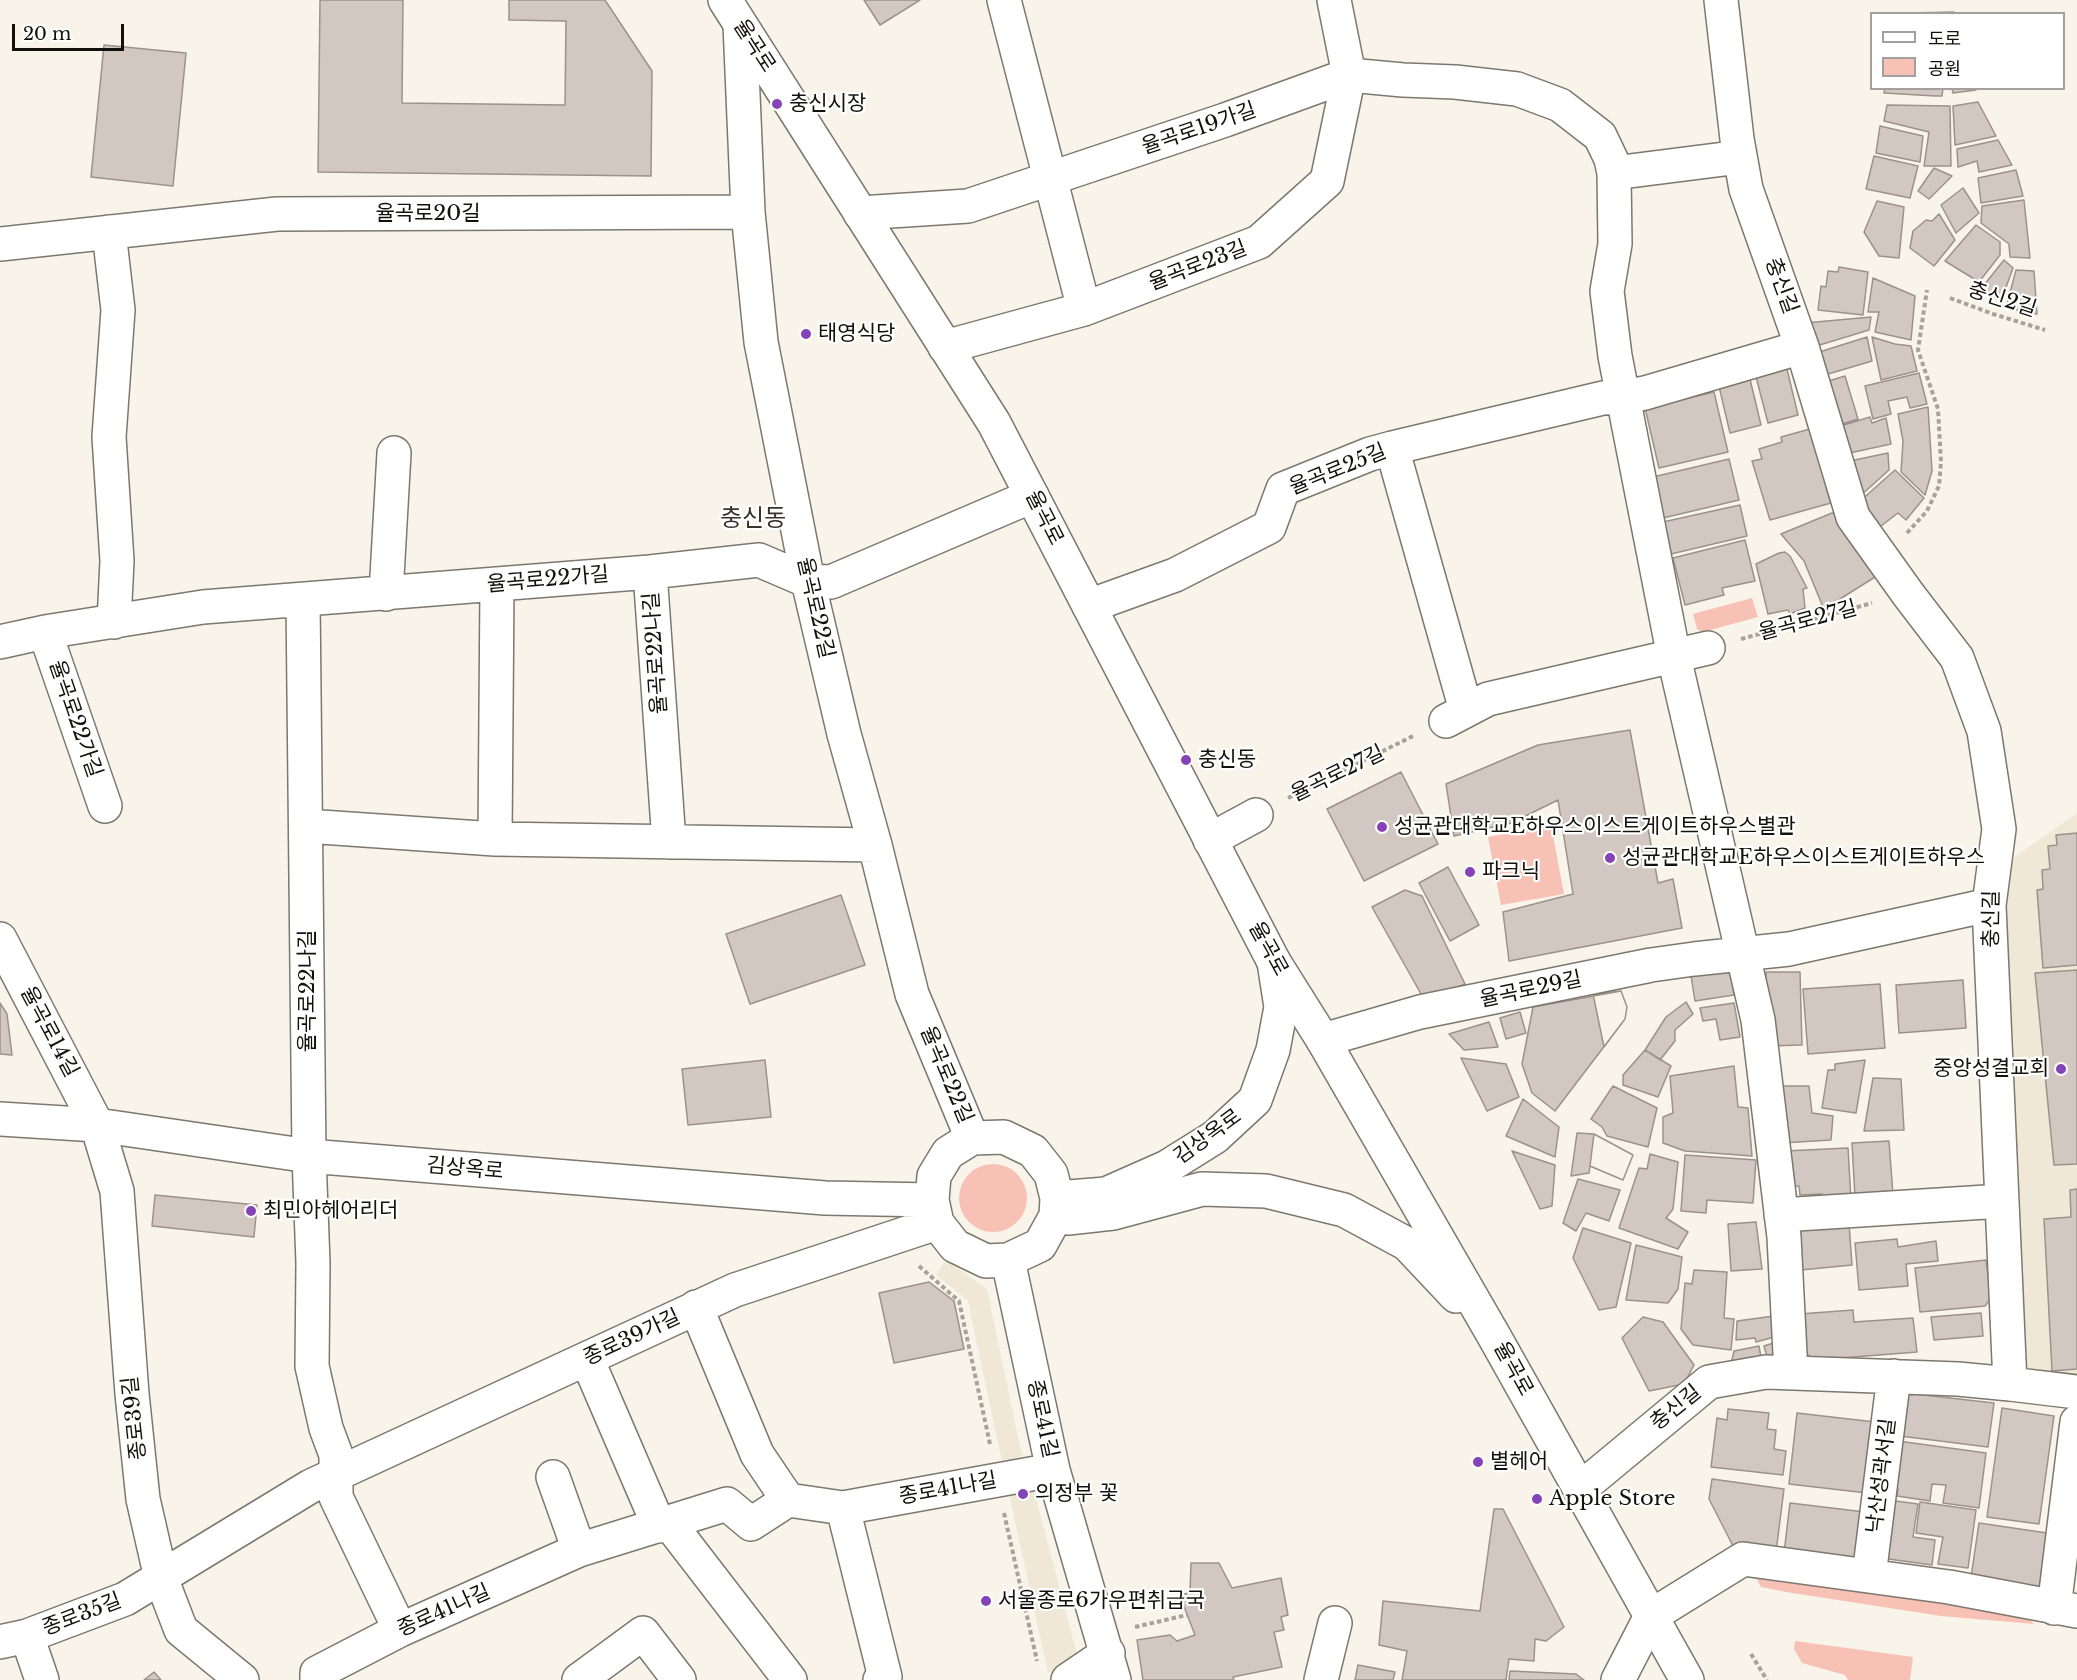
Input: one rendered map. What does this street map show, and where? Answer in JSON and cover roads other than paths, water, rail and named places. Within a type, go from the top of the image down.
[{"type":"street","points":[[1004,0],[1084,309]]},
{"type":"street","name":"율곡로23길","points":[[945,347],[1084,309],[1259,243],[1327,181],[1349,75],[1334,0]]},
{"type":"street","name":"충신길","points":[[1721,0],[1746,189],[1802,347],[1853,517],[1957,658],[1984,731],[1999,829],[1989,905],[2010,1384]]},
{"type":"street","name":"율곡로22길","points":[[732,12],[761,342],[808,581],[844,734],[875,845],[912,994],[972,1138]]},
{"type":"street","name":"율곡로","points":[[732,12],[994,423],[1274,962],[1323,1040],[1494,1336],[1687,1680]]},
{"type":"street","points":[[1349,75],[1455,82],[1517,89],[1560,105],[1600,136],[1611,159],[1614,173],[1615,244],[1607,291],[1615,356],[1674,657],[1758,1020],[1784,1237],[1791,1373]]},
{"type":"street","name":"율곡로19가길","points":[[1050,180],[1349,75]]},
{"type":"street","points":[[1614,173],[1740,157]]},
{"type":"street","points":[[860,213],[968,206],[1050,180]]},
{"type":"street","name":"율곡로20길","points":[[0,244],[277,214],[748,212]]},
{"type":"street","points":[[109,232],[118,310],[109,437],[117,561],[114,622]]},
{"type":"street","name":"율곡로25길","points":[[1089,606],[1175,574],[1269,527],[1282,489],[1370,454],[1603,398],[1623,398],[1646,393],[1802,347]]},
{"type":"street","points":[[1392,447],[1456,715],[1488,699],[1708,648]]},
{"type":"street","points":[[386,594],[394,453]]},
{"type":"street","name":"율곡로22가길","points":[[0,642],[45,632],[203,607],[497,585],[759,560],[808,581],[831,582],[1032,496]]},
{"type":"street","name":"율곡로22나길","points":[[650,572],[669,842]]},
{"type":"street","points":[[495,839],[497,585]]},
{"type":"street","name":"율곡로22나길","points":[[303,600],[309,1156]]},
{"type":"street","name":"율곡로22가길","points":[[45,632],[105,806]]},
{"type":"street","points":[[1210,840],[1256,815]]},
{"type":"street","points":[[306,826],[495,839],[875,845]]},
{"type":"street","name":"율곡로29길","points":[[1323,1040],[1420,1012],[1651,965],[1789,949],[1989,905]]},
{"type":"street","name":"율곡로14길","points":[[0,939],[97,1125]]},
{"type":"street","name":"김상옥로","points":[[1056,1207],[1106,1194],[1167,1167],[1215,1137],[1255,1100],[1273,1050],[1281,1007],[1274,962]]},
{"type":"street","name":"김상옥로","points":[[0,1119],[97,1125],[309,1156],[825,1198],[934,1212]]},
{"type":"street","name":"종로39길","points":[[97,1125],[117,1191],[141,1487],[161,1578],[181,1630],[242,1680]]},
{"type":"street","points":[[1004,1137],[1033,1151],[1051,1174],[1056,1207],[1040,1245],[1008,1260],[986,1261],[955,1246],[934,1212],[934,1176],[948,1154],[972,1138],[1004,1137]]},
{"type":"street","points":[[309,1156],[313,1263],[312,1366],[326,1428],[336,1455],[336,1497],[400,1630]]},
{"type":"street","points":[[1056,1207],[1068,1218],[1113,1213],[1202,1189],[1266,1191],[1344,1210],[1407,1244],[1494,1336]]},
{"type":"street","points":[[1781,1215],[2002,1201]]},
{"type":"street","name":"종로39가길","points":[[161,1578],[311,1486],[735,1290],[934,1212]]},
{"type":"street","name":"종로41길","points":[[1008,1260],[1053,1470],[1108,1656]]},
{"type":"street","points":[[696,1308],[757,1454],[788,1500]]},
{"type":"street","points":[[587,1359],[664,1525],[790,1680]]},
{"type":"street","name":"충신길","points":[[1580,1489],[1709,1382],[1766,1372],[1958,1379],[2077,1392]]},
{"type":"street","name":"낙산성곽서길","points":[[1869,1576],[1894,1376]]},
{"type":"street","points":[[1618,1680],[1651,1616],[1743,1559],[1949,1587],[2065,1610],[2077,1422]]},
{"type":"street","name":"종로41나길","points":[[317,1680],[317,1673],[400,1630],[579,1550],[727,1504],[751,1524],[788,1500],[843,1508],[1053,1470]]},
{"type":"street","points":[[553,1477],[579,1550]]},
{"type":"street","points":[[843,1508],[885,1677],[880,1680]]},
{"type":"street","name":"종로35길","points":[[14,1639],[125,1599],[161,1578]]},
{"type":"street","points":[[1321,1680],[1335,1623]]},
{"type":"street","points":[[579,1680],[643,1633],[679,1680]]},
{"type":"street","points":[[14,1639],[42,1680]]},
{"type":"street","points":[[1068,1680],[1108,1656]]},
{"type":"place","name":"충신시장","points":[[777,104]]},
{"type":"place","name":"태영식당","points":[[806,334]]},
{"type":"place","name":"충신동","points":[[1186,760]]},
{"type":"place","name":"성균관대학교E하우스이스트게이트하우스별관","points":[[1382,827]]},
{"type":"place","name":"성균관대학교E하우스이스트게이트하우스","points":[[1610,858]]},
{"type":"place","name":"파크닉","points":[[1470,872]]},
{"type":"place","name":"중앙성결교회","points":[[2061,1069]]},
{"type":"place","name":"최민아헤어리더","points":[[251,1211]]},
{"type":"place","name":"별헤어","points":[[1478,1462]]},
{"type":"place","name":"의정부 꽃","points":[[1023,1494]]},
{"type":"place","name":"Apple Store","points":[[1537,1499]]},
{"type":"place","name":"서울종로6가우편취급국","points":[[986,1601]]},
{"type":"district","name":"충신동","points":[[753,519]]}]
